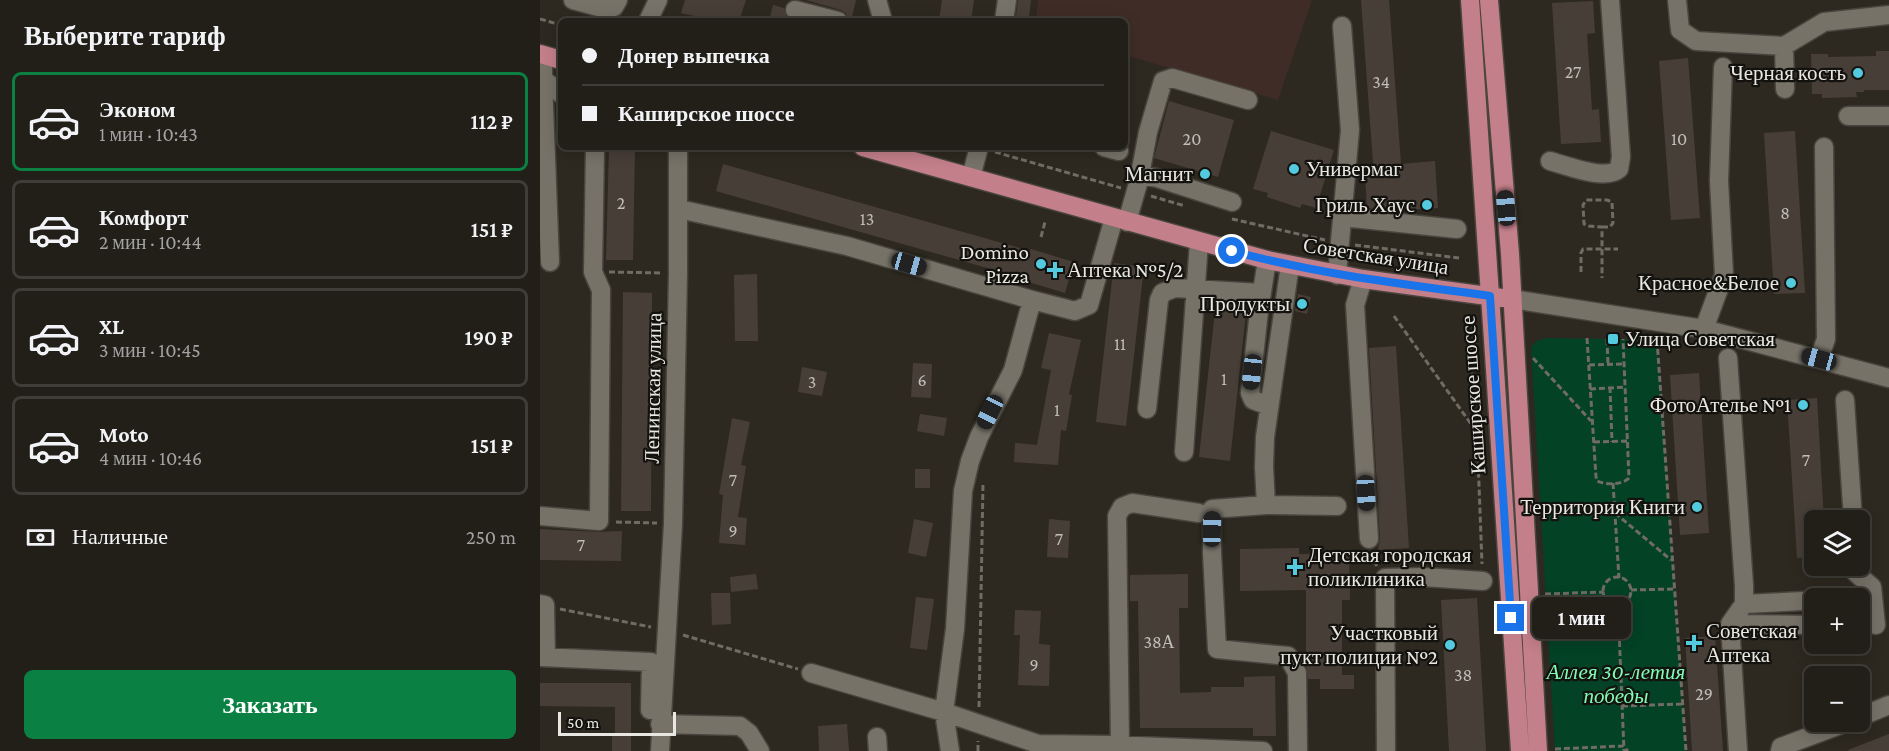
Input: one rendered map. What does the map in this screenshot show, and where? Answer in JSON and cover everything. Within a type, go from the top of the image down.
[{"type":"main road","name":"Каширское шоссе","points":[[1470,0],[1520,751]]},
{"type":"main road","name":"Каширское шоссе","points":[[1489,0],[1546,750]]},
{"type":"main road","points":[[542,55],[558,59]]},
{"type":"main road","name":"Советская улица","points":[[874,150],[1290,266],[1363,279],[1512,299]]},
{"type":"street","points":[[573,0],[606,9],[614,7],[618,0]]},
{"type":"street","points":[[649,18],[657,0]]},
{"type":"street","points":[[877,0],[882,18]]},
{"type":"street","points":[[1004,18],[1007,0]]},
{"type":"street","points":[[1550,161],[1604,175],[1614,173],[1619,169],[1610,0]]},
{"type":"street","points":[[1677,0],[1680,30],[1696,40],[1784,46],[1824,22],[1889,15]]},
{"type":"street","points":[[795,10],[826,18]]},
{"type":"street","points":[[1337,275],[1350,120],[1342,26]]},
{"type":"street","points":[[1784,46],[1785,90]]},
{"type":"street","points":[[542,55],[550,262]]},
{"type":"street","points":[[1704,328],[1724,275],[1719,181],[1723,67]]},
{"type":"street","points":[[679,209],[847,246],[1075,311],[1089,305],[1120,220],[1138,183],[1148,132],[1161,84],[1165,79],[1172,78],[1248,100]]},
{"type":"street","points":[[543,79],[558,92]]},
{"type":"street","points":[[1848,116],[1889,116]]},
{"type":"street","points":[[1819,359],[1826,339],[1824,147]]},
{"type":"street","points":[[540,516],[599,521],[601,290],[593,272],[595,150]]},
{"type":"street","name":"Ленинская улица","points":[[660,751],[673,524],[678,150]]},
{"type":"street","points":[[970,177],[978,150]]},
{"type":"street","points":[[1138,183],[1157,178],[1232,202]]},
{"type":"street","points":[[1342,216],[1457,229]]},
{"type":"street","points":[[1184,452],[1199,242]]},
{"type":"street","points":[[1267,260],[1261,293],[1250,395],[1255,401],[1269,406]]},
{"type":"street","points":[[1266,505],[1264,457],[1269,406],[1290,266]]},
{"type":"street","points":[[1363,279],[1355,305],[1369,540]]},
{"type":"street","points":[[1148,409],[1160,296],[1170,289],[1261,293]]},
{"type":"street","name":"Советская улица","points":[[1512,299],[1704,328],[1889,378]]},
{"type":"street","points":[[950,751],[944,712],[955,629],[961,514],[965,484],[979,437],[1013,370],[1032,300]]},
{"type":"street","points":[[1728,358],[1744,604],[1730,624],[1738,751]]},
{"type":"street","points":[[1845,400],[1852,510]]},
{"type":"street","points":[[1115,747],[1117,516],[1122,507],[1132,503],[1199,513]]},
{"type":"street","points":[[1298,751],[1296,673],[1288,656],[1217,649],[1212,509],[1266,505],[1337,506]]},
{"type":"street","points":[[1860,576],[1872,586],[1875,625]]},
{"type":"street","points":[[1386,751],[1385,578],[1483,580]]},
{"type":"street","points":[[1744,604],[1804,601]]},
{"type":"street","points":[[542,605],[543,657],[651,662],[649,751]]},
{"type":"street","points":[[1730,624],[1804,625]]},
{"type":"street","points":[[811,673],[944,712],[1038,748],[1115,747],[1263,751]]},
{"type":"street","points":[[1870,713],[1889,705]]},
{"type":"street","points":[[660,724],[740,726],[749,732],[760,751]]},
{"type":"street","points":[[1780,751],[1781,747],[1821,732]]},
{"type":"path","points":[[540,18],[558,24]]},
{"type":"path","points":[[992,150],[1138,183],[1191,208]]},
{"type":"path","points":[[1586,200],[1612,202],[1613,223],[1610,226],[1602,226],[1584,224],[1583,205],[1586,200]]},
{"type":"path","points":[[1041,237],[1045,222]]},
{"type":"path","points":[[1602,226],[1602,278]]},
{"type":"path","points":[[1581,272],[1582,250],[1587,248],[1617,249]]},
{"type":"path","points":[[593,272],[678,273]]},
{"type":"path","points":[[1394,316],[1477,432]]},
{"type":"path","points":[[1587,338],[1596,480],[1600,483],[1624,482],[1629,478],[1623,339]]},
{"type":"path","points":[[1608,339],[1608,365]]},
{"type":"path","points":[[1657,340],[1686,751]]},
{"type":"path","points":[[1477,345],[1470,344],[1477,432],[1483,580]]},
{"type":"path","points":[[1532,357],[1592,423]]},
{"type":"path","points":[[1589,365],[1624,364]]},
{"type":"path","points":[[1610,387],[1612,442]]},
{"type":"path","points":[[1590,388],[1626,387]]},
{"type":"path","points":[[1594,442],[1628,441]]},
{"type":"path","points":[[978,751],[984,472]]},
{"type":"path","points":[[1613,483],[1619,578]]},
{"type":"path","points":[[1615,513],[1671,560]]},
{"type":"path","points":[[599,521],[673,524]]},
{"type":"path","points":[[1619,578],[1628,582],[1631,591],[1628,599],[1617,605],[1608,602],[1603,592],[1608,581],[1619,578]]},
{"type":"path","points":[[1631,591],[1673,589]]},
{"type":"path","points":[[1545,594],[1603,592]]},
{"type":"path","points":[[542,605],[668,630],[811,673]]},
{"type":"path","points":[[1546,750],[1625,750],[1617,605]]},
{"type":"path","points":[[1622,706],[1683,704]]},
{"type":"shaded area","points":[[1038,0],[1312,0],[1278,100],[1128,56],[1128,18],[1036,18]]},
{"type":"green space","name":"Аллея 30-летия победы","points":[[1547,338],[1657,340],[1686,751],[1555,751],[1531,348],[1536,341]]},
{"type":"building","points":[[685,0],[746,0],[740,18],[694,18],[694,16],[681,13]]},
{"type":"building","points":[[806,0],[856,0],[852,18],[848,18],[846,13]]},
{"type":"building","points":[[942,0],[974,0],[971,18],[939,18]]},
{"type":"building","points":[[1018,0],[1031,0],[1029,17],[1016,16]]},
{"type":"building","points":[[1361,0],[1389,0],[1401,164],[1435,161],[1438,208],[1389,211],[1367,208],[1365,176],[1374,176]]},
{"type":"building","points":[[1593,1],[1595,33],[1587,34],[1592,110],[1599,109],[1601,142],[1561,144],[1552,3]]},
{"type":"building","points":[[773,5],[784,8],[787,18],[770,18]]},
{"type":"building","points":[[1876,51],[1889,51],[1889,90],[1864,90],[1864,92],[1856,92],[1857,97],[1822,98],[1822,94],[1812,94],[1811,54],[1828,54],[1828,57],[1876,56]]},
{"type":"building","points":[[1688,58],[1700,218],[1671,220],[1659,61]]},
{"type":"building","points":[[1169,101],[1234,120],[1218,177],[1154,158]]},
{"type":"building","name":"Универмаг","points":[[1271,131],[1334,150],[1316,208],[1302,204],[1300,208],[1267,197],[1268,193],[1253,189]]},
{"type":"building","points":[[1795,131],[1805,293],[1774,294],[1764,133]]},
{"type":"building","points":[[609,150],[635,150],[633,260],[606,260]]},
{"type":"building","points":[[723,164],[1074,262],[1065,293],[1025,281],[1026,279],[716,191]]},
{"type":"building","points":[[1114,263],[1144,267],[1126,426],[1096,422]]},
{"type":"building","points":[[757,274],[758,341],[735,341],[734,275]]},
{"type":"building","points":[[623,292],[652,293],[651,511],[621,511]]},
{"type":"building","name":"Продукты","points":[[1298,294],[1311,297],[1307,314],[1295,311]]},
{"type":"building","points":[[1216,302],[1247,303],[1230,461],[1199,457]]},
{"type":"building","points":[[1049,333],[1081,340],[1069,394],[1072,395],[1066,431],[1061,430],[1058,465],[1014,462],[1015,443],[1037,445],[1051,370],[1041,368]]},
{"type":"building","points":[[1396,346],[1409,548],[1378,550],[1380,538],[1369,348]]},
{"type":"building","points":[[913,363],[932,364],[931,398],[911,397]]},
{"type":"building","points":[[802,367],[827,372],[822,396],[798,392]]},
{"type":"building","points":[[1699,373],[1709,533],[1680,535],[1670,375]]},
{"type":"building","points":[[1817,398],[1823,510],[1804,510],[1804,558],[1797,558],[1787,400]]},
{"type":"building","points":[[920,414],[947,418],[944,436],[917,431]]},
{"type":"building","points":[[732,418],[750,422],[741,465],[746,466],[738,517],[747,518],[745,545],[719,543],[723,495],[719,494]]},
{"type":"building","points":[[915,469],[930,469],[930,488],[915,488]]},
{"type":"building","points":[[914,519],[933,523],[926,557],[908,553]]},
{"type":"building","points":[[1049,519],[1070,521],[1068,558],[1047,557]]},
{"type":"building","points":[[540,529],[622,531],[621,561],[540,560]]},
{"type":"building","points":[[1299,548],[1299,554],[1349,554],[1350,600],[1342,600],[1342,675],[1354,675],[1354,689],[1320,689],[1320,679],[1308,679],[1306,590],[1240,591],[1240,549]]},
{"type":"building","points":[[756,574],[758,589],[731,592],[730,577]]},
{"type":"building","points":[[1188,574],[1188,608],[1179,608],[1180,693],[1211,692],[1211,687],[1244,687],[1244,677],[1275,676],[1276,736],[1253,736],[1253,728],[1140,728],[1138,601],[1130,601],[1130,575]]},
{"type":"building","points":[[711,593],[730,593],[731,624],[712,625]]},
{"type":"building","points":[[916,597],[934,599],[927,650],[910,648]]},
{"type":"building","points":[[1477,598],[1486,751],[1449,751],[1441,600]]},
{"type":"building","points":[[1015,610],[1041,611],[1039,644],[1050,645],[1049,686],[1018,685],[1020,635],[1014,635]]},
{"type":"building","points":[[1715,636],[1723,751],[1692,751],[1685,638]]},
{"type":"building","points":[[540,683],[631,683],[631,751],[612,751],[612,736],[615,736],[615,707],[540,706]]},
{"type":"building","points":[[847,724],[849,751],[819,751],[818,726]]},
{"type":"building","points":[[1889,734],[1889,751],[1848,750]]},
{"type":"place","name":"Черная кость","points":[[1858,73]]},
{"type":"place","name":"Универмаг","points":[[1294,169]]},
{"type":"place","name":"Магнит","points":[[1205,174]]},
{"type":"place","name":"Гриль Хаус","points":[[1427,205]]},
{"type":"place","name":"Domino Pizza","points":[[1041,264]]},
{"type":"place","name":"Аптека №5/2","points":[[1055,270]]},
{"type":"place","name":"Красное&Белое","points":[[1791,283]]},
{"type":"place","name":"Продукты","points":[[1302,304]]},
{"type":"place","name":"Улица Советская","points":[[1613,339]]},
{"type":"place","name":"ФотоАтелье №1","points":[[1803,405]]},
{"type":"place","name":"Территория Книги","points":[[1697,507]]},
{"type":"place","name":"Детская городская поликлиника","points":[[1295,567]]},
{"type":"place","name":"Советская Аптека","points":[[1694,643]]},
{"type":"place","name":"Участковый пукт полиции №2","points":[[1450,645]]},
{"type":"route","points":[[1232,251],[1337,275],[1490,296],[1511,618]]}]
